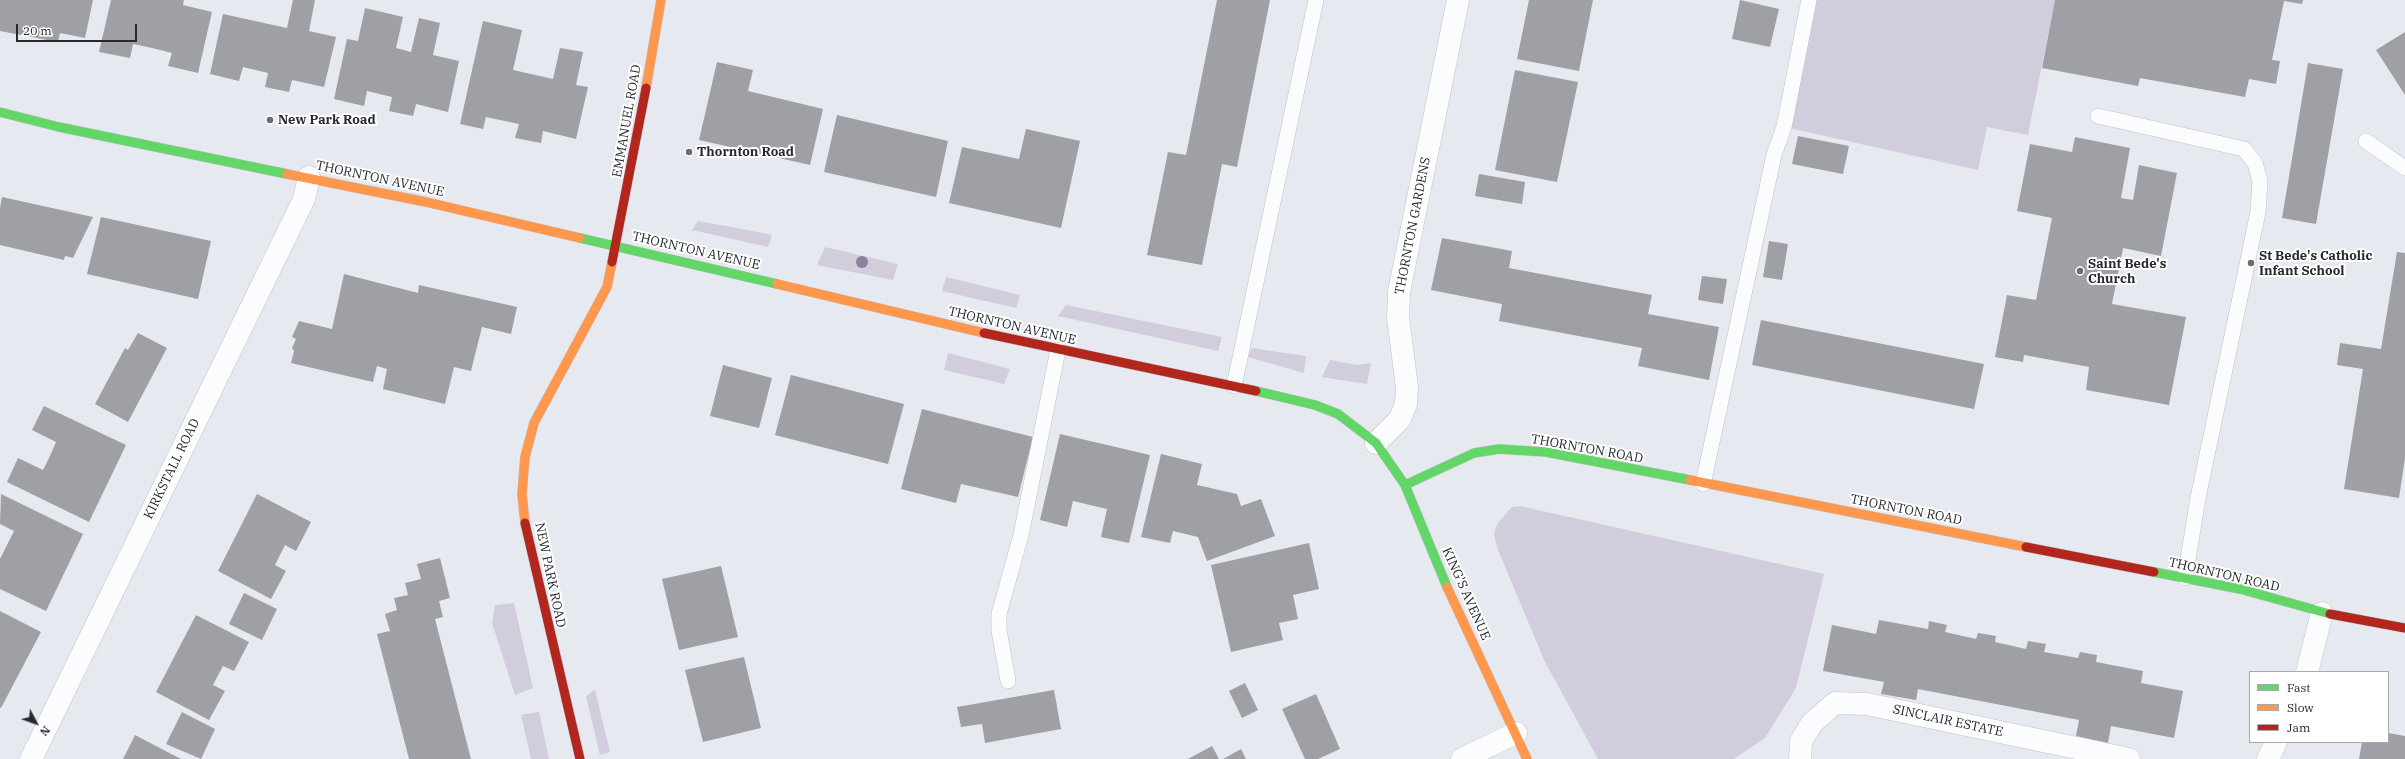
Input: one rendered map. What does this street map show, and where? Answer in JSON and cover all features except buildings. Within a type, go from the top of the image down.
[{"type":"street","name":"EMMANUEL ROAD","points":[[618,246],[662,0]]},
{"type":"street","name":"THORNTON GARDENS","points":[[1376,443],[1400,419],[1406,404],[1407,387],[1398,318],[1399,292],[1458,0]]},
{"type":"street","name":"THORNTON AVENUE","points":[[0,112],[59,127],[309,177],[618,246],[1058,350],[1234,386],[1315,405],[1338,414],[1356,426],[1376,443]]},
{"type":"street","name":"KIRKSTALL ROAD","points":[[31,759],[304,199],[309,177]]},
{"type":"street","name":"NEW PARK ROAD","points":[[580,759],[526,534],[522,494],[526,457],[534,424],[607,288],[618,246]]},
{"type":"street","name":"KING'S AVENUE","points":[[1376,443],[1405,485],[1450,594],[1527,759]]},
{"type":"street","name":"THORNTON ROAD","points":[[1405,485],[1474,453],[1499,449],[1546,452],[2240,589],[2322,613],[2405,628]]},
{"type":"street","points":[[2307,671],[2322,613]]},
{"type":"street","name":"SINCLAIR ESTATE","points":[[1800,759],[1801,741],[1812,723],[1835,703],[1867,704],[2129,759]]},
{"type":"street","points":[[1462,759],[1516,733]]},
{"type":"street","points":[[2268,759],[2276,743]]},
{"type":"lane","points":[[1234,386],[1316,0]]},
{"type":"lane","points":[[1703,484],[1774,155],[1784,127],[1809,0]]},
{"type":"lane","points":[[2098,116],[2244,149],[2254,163],[2260,181],[2258,212],[2198,498],[2185,578]]},
{"type":"lane","points":[[2366,141],[2405,168]]},
{"type":"lane","points":[[1008,681],[998,630],[999,614],[1021,535],[1058,350]]},
{"type":"shaded area","points":[[1809,0],[2055,0],[2028,135],[1987,127],[1978,170],[1784,127]]},
{"type":"shaded area","points":[[698,221],[772,235],[768,247],[692,230]]},
{"type":"shaded area","points":[[825,247],[898,264],[893,280],[817,265]]},
{"type":"shaded area","points":[[946,277],[1020,295],[1016,308],[942,291]]},
{"type":"shaded area","points":[[1066,305],[1222,337],[1218,351],[1058,316]]},
{"type":"shaded area","points":[[1252,348],[1306,356],[1304,373],[1248,357]]},
{"type":"shaded area","points":[[948,353],[1010,369],[1004,384],[944,370]]},
{"type":"shaded area","points":[[1330,360],[1357,365],[1371,363],[1367,384],[1322,377]]},
{"type":"shaded area","points":[[1520,506],[1824,574],[1796,688],[1765,738],[1734,759],[1598,759],[1545,662],[1498,550],[1494,534],[1497,524],[1512,507]]},
{"type":"shaded area","points":[[514,603],[533,688],[515,695],[492,623],[495,605]]},
{"type":"shaded area","points":[[595,690],[610,752],[600,755],[586,696]]},
{"type":"shaded area","points":[[539,712],[549,759],[531,759],[521,715]]},
{"type":"traffic: fast","points":[[0,112],[59,127],[287,174]]},
{"type":"traffic: fast","points":[[580,238],[777,284]]},
{"type":"traffic: fast","points":[[1256,391],[1315,405],[1338,414],[1376,443],[1405,485],[1447,587]]},
{"type":"traffic: fast","points":[[1405,485],[1474,453],[1499,449],[1546,452],[1690,480]]},
{"type":"traffic: fast","points":[[2154,572],[2240,589],[2330,614]]},
{"type":"traffic: slow","points":[[646,88],[661,0]]},
{"type":"traffic: slow","points":[[287,174],[426,202],[580,238]]},
{"type":"traffic: slow","points":[[525,523],[522,494],[525,457],[534,423],[607,287],[612,262]]},
{"type":"traffic: slow","points":[[777,284],[984,333]]},
{"type":"traffic: slow","points":[[1690,480],[2026,547]]},
{"type":"traffic: slow","points":[[1447,587],[1527,759]]},
{"type":"traffic: jam","points":[[612,262],[646,88]]},
{"type":"traffic: jam","points":[[984,333],[1256,391]]},
{"type":"traffic: jam","points":[[525,523],[580,759]]},
{"type":"traffic: jam","points":[[2026,547],[2154,572]]},
{"type":"traffic: jam","points":[[2330,614],[2405,628]]},
{"type":"place","name":"New Park Road","points":[[270,120]]},
{"type":"place","name":"Thornton Road","points":[[689,152]]},
{"type":"place","name":"St Bede's Catholic Infant School","points":[[2251,263]]},
{"type":"place","name":"Saint Bede's Church","points":[[2080,271]]}]
